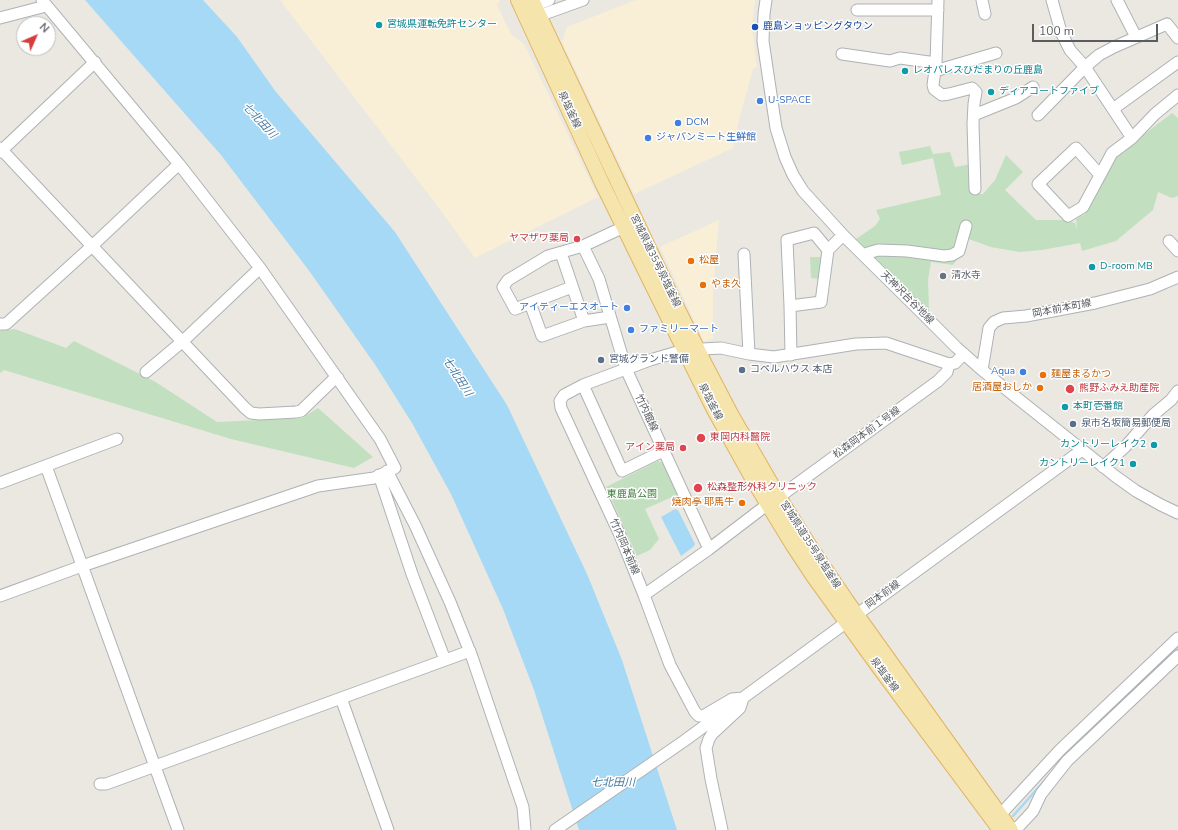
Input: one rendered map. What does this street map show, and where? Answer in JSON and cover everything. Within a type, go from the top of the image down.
[{"type":"main road","name":"泉塩釜線","points":[[529,8],[624,227],[691,349]]},
{"type":"main road","name":"宮城県道35号泉塩釜線","points":[[529,8],[671,295],[691,349],[714,382],[773,500],[813,551],[851,618],[1012,830]]},
{"type":"main road","name":"泉塩釜線","points":[[851,618],[880,669],[1000,830]]},
{"type":"street","points":[[529,8],[549,0]]},
{"type":"street","points":[[529,8],[583,0]]},
{"type":"street","name":"天神沢台谷地線","points":[[766,0],[763,41],[776,128],[793,175],[803,191],[843,235],[982,370],[1103,467],[1136,491],[1178,513]]},
{"type":"street","points":[[982,0],[985,14]]},
{"type":"street","points":[[1052,0],[1061,32],[1070,50],[1086,67],[1132,138]]},
{"type":"street","points":[[1117,0],[1136,36]]},
{"type":"street","points":[[0,18],[44,3],[179,164],[260,268],[380,439],[394,468],[374,478],[318,486],[82,566],[0,596]]},
{"type":"street","points":[[857,10],[938,5],[933,85],[934,89],[942,94],[949,94],[972,88],[976,92],[974,115],[976,189]]},
{"type":"street","points":[[1038,115],[1099,55],[1136,36],[1167,24],[1178,22]]},
{"type":"street","points":[[1167,24],[1178,38]]},
{"type":"street","points":[[842,54],[890,61],[900,58],[935,67],[950,67],[996,53]]},
{"type":"street","points":[[94,62],[1,150],[251,413],[259,414],[301,411],[333,380],[338,378]]},
{"type":"street","points":[[1113,109],[1178,62]]},
{"type":"street","points":[[974,115],[1016,98],[1033,87]]},
{"type":"street","points":[[1100,175],[1076,148],[1038,184],[1068,216],[1083,207],[1112,153],[1132,138],[1155,114],[1178,95]]},
{"type":"street","points":[[0,324],[6,324],[179,164]]},
{"type":"street","points":[[864,255],[878,250],[907,251],[944,256],[952,255],[958,251],[966,226]]},
{"type":"street","points":[[572,287],[514,309],[503,287],[508,280],[548,256],[583,246],[624,227]]},
{"type":"street","points":[[791,355],[787,240],[814,233],[828,250]]},
{"type":"street","points":[[790,306],[821,302],[828,250],[843,235]]},
{"type":"street","points":[[1169,240],[1178,251]]},
{"type":"street","name":"竹内館線","points":[[583,246],[599,279],[626,369],[710,549]]},
{"type":"street","points":[[562,253],[584,321]]},
{"type":"street","points":[[744,254],[749,354]]},
{"type":"street","points":[[146,372],[182,341],[260,268]]},
{"type":"street","name":"岡本前本町線","points":[[982,370],[989,328],[994,322],[1003,318],[1026,316],[1102,301],[1150,289],[1178,278]]},
{"type":"street","points":[[530,303],[542,336],[584,321],[610,317]]},
{"type":"street","name":"竹内岡本前線","points":[[743,698],[732,699],[703,716],[699,716],[695,712],[670,665],[620,535],[561,408],[560,401],[564,395],[583,385],[660,357],[691,349],[721,348],[749,354],[774,357],[856,344],[886,343],[949,364]]},
{"type":"street","points":[[949,364],[955,363],[964,354]]},
{"type":"street","name":"松森岡本前１号線","points":[[773,500],[938,381],[946,372],[949,364]]},
{"type":"street","points":[[583,385],[622,470],[663,451]]},
{"type":"street","points":[[1103,467],[1125,447],[1153,415],[1171,400],[1178,391]]},
{"type":"street","points":[[0,483],[117,439]]},
{"type":"street","name":"岡本前線","points":[[555,830],[684,741],[1082,450]]},
{"type":"street","points":[[46,466],[178,830]]},
{"type":"street","points":[[383,473],[415,525],[450,602],[470,651],[523,807],[525,830]]},
{"type":"street","points":[[383,473],[412,574],[445,660]]},
{"type":"street","points":[[644,595],[710,549],[773,500]]},
{"type":"street","points":[[1000,815],[1060,750],[1178,638]]},
{"type":"street","points":[[100,784],[106,784],[470,651]]},
{"type":"street","points":[[1012,830],[1020,825],[1033,811],[1041,794],[1067,761],[1178,656]]},
{"type":"street","points":[[341,698],[388,830]]},
{"type":"street","points":[[722,830],[706,748],[712,734],[740,708],[743,698]]},
{"type":"shaded area","name":"宮城県運転免許センター","points":[[280,0],[500,0],[497,5],[511,34],[524,44],[598,197],[475,258],[445,216]]},
{"type":"shaded area","points":[[636,0],[755,0],[752,26],[757,67],[753,69],[733,148],[634,194],[562,42],[567,27]]},
{"type":"shaded area","points":[[719,220],[713,290],[713,338],[704,342],[660,247]]},
{"type":"green space","points":[[1172,113],[1178,118],[1178,196],[1172,198],[1158,192],[1153,210],[1116,241],[1082,251],[1080,243],[1042,250],[1019,252],[991,247],[966,238],[961,254],[953,265],[931,262],[928,280],[929,311],[856,239],[875,226],[880,219],[876,210],[941,195],[933,158],[902,165],[899,152],[930,146],[933,154],[950,152],[955,167],[972,164],[973,193],[983,194],[995,180],[1006,155],[1023,172],[1005,190],[1036,220],[1066,220],[1075,223],[1077,229],[1076,219],[1085,214],[1101,181],[1116,156]]},
{"type":"green space","points":[[810,257],[823,257],[820,279],[811,278]]},
{"type":"green space","points":[[15,329],[66,348],[74,341],[154,381],[217,422],[302,418],[318,408],[373,457],[354,468],[231,439],[4,370],[0,373],[0,331]]},
{"type":"green space","name":"東鹿島公園","points":[[658,461],[665,464],[679,494],[645,509],[659,539],[650,550],[637,556],[606,487]]},
{"type":"water","name":"七北田川","points":[[85,0],[203,0],[237,37],[276,92],[395,232],[507,405],[587,574],[622,660],[677,830],[579,830],[534,690],[503,609],[451,494],[412,423],[376,366],[310,272],[221,155]]},
{"type":"water","points":[[675,509],[678,510],[695,544],[681,556],[661,517]]},
{"type":"waterway","points":[[1155,670],[1178,648]]},
{"type":"waterway","points":[[1013,816],[1046,779]]},
{"type":"place","name":"宮城県運転免許センター","points":[[379,25]]},
{"type":"place","name":"鹿島ショッピングタウン","points":[[755,27]]},
{"type":"place","name":"レオパレスひだまりの丘鹿島","points":[[905,71]]},
{"type":"place","name":"ディアコートファイブ","points":[[991,92]]},
{"type":"place","name":"U-SPACE","points":[[760,101]]},
{"type":"place","name":"DCM","points":[[678,123]]},
{"type":"place","name":"ジャパンミート生鮮館","points":[[648,138]]},
{"type":"place","name":"ヤマザワ薬局","points":[[577,239]]},
{"type":"place","name":"松屋","points":[[691,261]]},
{"type":"place","name":"D-room MB","points":[[1092,267]]},
{"type":"place","name":"清水寺","points":[[943,276]]},
{"type":"place","name":"やま久","points":[[703,285]]},
{"type":"place","name":"アイティーエスオート","points":[[627,308]]},
{"type":"place","name":"ファミリーマート","points":[[631,330]]},
{"type":"place","name":"宮城グランド警備","points":[[601,360]]},
{"type":"place","name":"コペルハウス 本店","points":[[742,370]]},
{"type":"place","name":"Aqua","points":[[1023,372]]},
{"type":"place","name":"麺屋まるかつ","points":[[1043,375]]},
{"type":"place","name":"居酒屋おしか","points":[[1040,388]]},
{"type":"place","name":"熊野ふみえ助産院","points":[[1070,389]]},
{"type":"place","name":"本町壱番館","points":[[1065,407]]},
{"type":"place","name":"泉市名坂簡易郵便局","points":[[1073,424]]},
{"type":"place","name":"東岡内科醫院","points":[[701,438]]},
{"type":"place","name":"カントリーレイク2","points":[[1154,445]]},
{"type":"place","name":"アイン薬局","points":[[683,448]]},
{"type":"place","name":"カントリーレイク1","points":[[1133,464]]},
{"type":"place","name":"松森整形外科クリニック","points":[[698,488]]},
{"type":"place","name":"焼肉亭 耶馬牛","points":[[742,503]]}]
